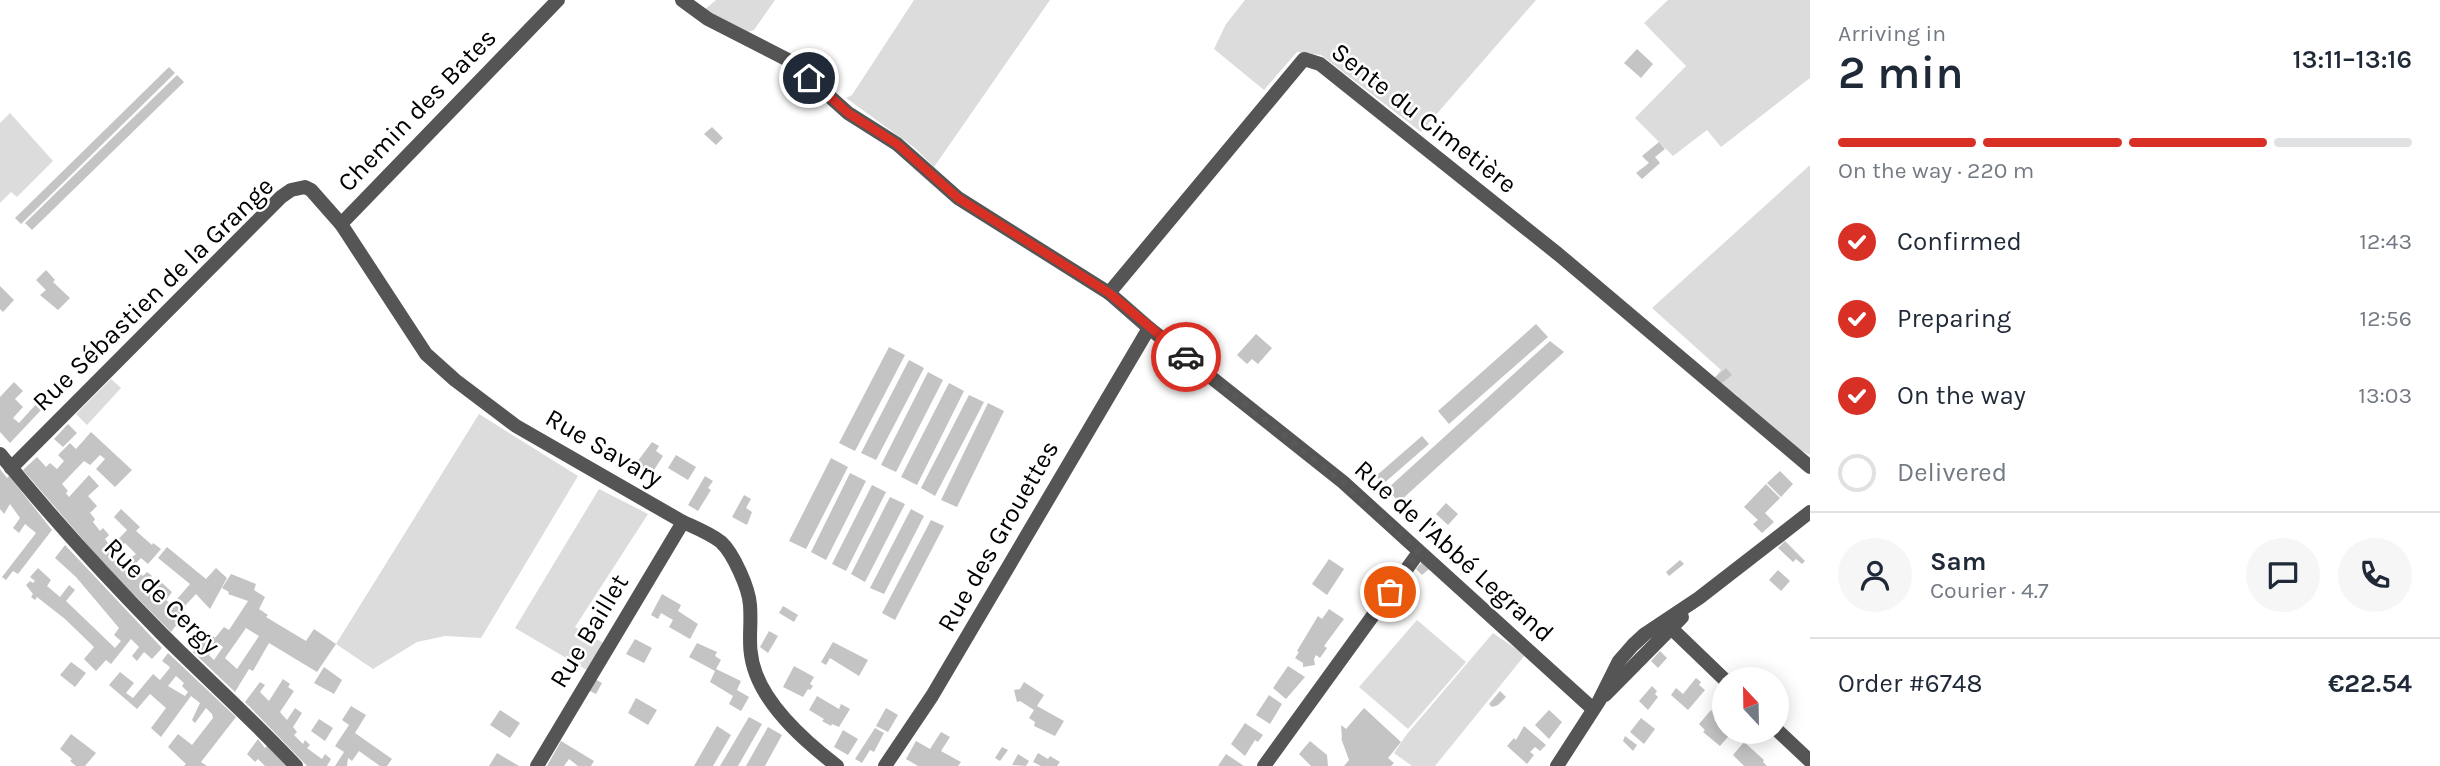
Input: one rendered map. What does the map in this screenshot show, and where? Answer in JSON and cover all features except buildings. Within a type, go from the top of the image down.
[{"type":"street","name":"Chemin des Bates","points":[[341,224],[558,0]]},
{"type":"street","name":"Rue de l'Abbé Legrand","points":[[682,0],[708,19],[790,61],[848,113],[897,144],[958,198],[1109,293],[1343,482],[1419,552],[1596,705]]},
{"type":"street","name":"Sente du Cimetière","points":[[1109,293],[1304,59],[1320,64],[1558,254],[1810,467]]},
{"type":"street","name":"Rue Savary","points":[[302,187],[311,190],[341,224],[426,354],[455,380],[516,426],[724,544],[746,587],[750,604],[748,636],[756,675],[782,715],[837,766]]},
{"type":"street","name":"Rue Sébastien de la Grange","points":[[11,468],[281,197],[302,187]]},
{"type":"street","name":"Rue des Grouettes","points":[[885,766],[932,696],[1149,328]]},
{"type":"street","name":"Rue de Cergy","points":[[0,454],[69,537],[296,766]]},
{"type":"street","points":[[1557,766],[1596,705],[1666,626],[1810,512]]},
{"type":"street","name":"Rue Baillet","points":[[537,766],[683,522]]},
{"type":"street","points":[[1264,766],[1419,552]]},
{"type":"street","points":[[1666,626],[1712,668]]},
{"type":"street","points":[[1789,741],[1810,761]]},
{"type":"shaded area","points":[[716,0],[775,0],[754,30],[748,32],[704,10]]},
{"type":"shaded area","points":[[914,0],[1050,0],[934,167],[915,148],[846,98],[852,95]]},
{"type":"shaded area","points":[[1245,0],[1536,0],[1421,132],[1321,55],[1297,52],[1264,90],[1214,49],[1226,24]]},
{"type":"shaded area","points":[[1668,0],[1810,0],[1810,78],[1721,147],[1707,130],[1673,156],[1635,118],[1686,66],[1644,23]]},
{"type":"shaded area","points":[[10,113],[53,161],[17,197],[11,192],[0,203],[0,123]]},
{"type":"shaded area","points":[[1810,165],[1810,455],[1789,444],[1771,429],[1771,425],[1738,402],[1738,396],[1731,391],[1727,392],[1713,380],[1721,370],[1652,308]]},
{"type":"shaded area","points":[[111,379],[121,388],[87,425],[76,414]]},
{"type":"shaded area","points":[[479,414],[578,476],[481,638],[445,636],[417,642],[373,669],[336,644]]},
{"type":"shaded area","points":[[599,489],[648,514],[575,627],[609,646],[592,673],[515,628]]},
{"type":"shaded area","points":[[1417,620],[1466,662],[1408,729],[1359,687]]},
{"type":"shaded area","points":[[1493,633],[1525,655],[1435,766],[1412,766],[1394,753]]},
{"type":"way so far","points":[[1186,357],[1343,482],[1419,552],[1390,592]]},
{"type":"route","points":[[809,78],[848,113],[897,144],[958,198],[1109,293],[1186,357]]}]
